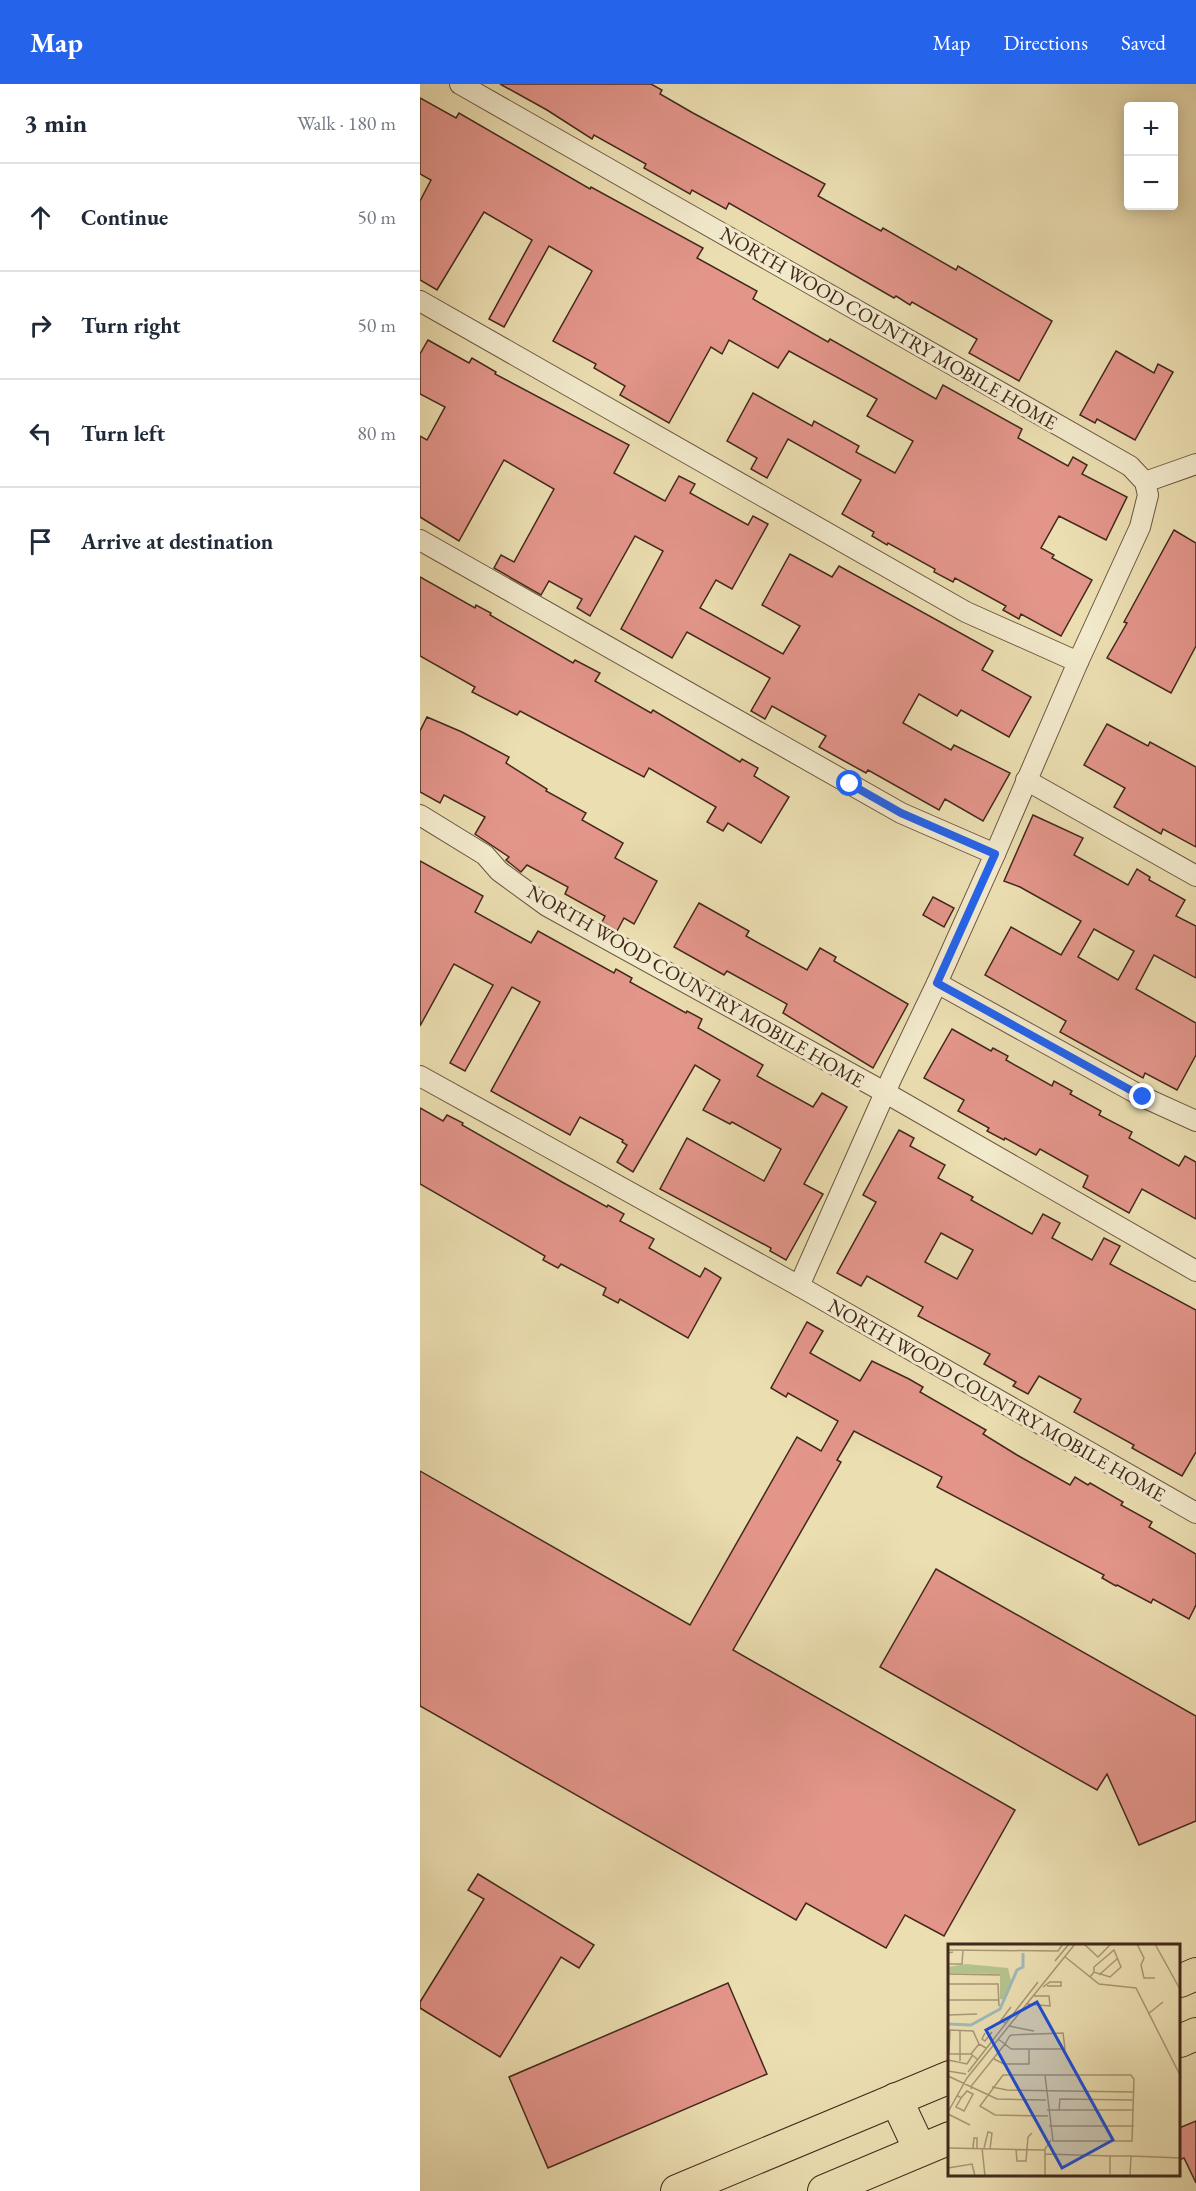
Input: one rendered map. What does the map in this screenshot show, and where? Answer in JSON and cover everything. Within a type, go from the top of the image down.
[{"type":"main road","points":[[1181,1980],[1196,1974]]},
{"type":"main road","points":[[1181,2040],[1196,2034]]},
{"type":"main road","points":[[677,2191],[948,2078]]},
{"type":"main road","points":[[896,2099],[920,2150]]},
{"type":"main road","points":[[824,2191],[948,2139]]},
{"type":"street","name":"NORTH WOOD COUNTRY MOBILE HOME","points":[[460,84],[1130,466],[1145,482],[1148,495],[1140,527],[799,1286]]},
{"type":"street","points":[[420,302],[966,612],[1078,662]]},
{"type":"street","points":[[1145,482],[1196,464]]},
{"type":"street","points":[[420,540],[901,813],[995,854]]},
{"type":"street","points":[[1026,780],[1196,876]]},
{"type":"street","name":"NORTH WOOD COUNTRY MOBILE HOME","points":[[420,815],[485,855],[500,871],[547,906],[886,1093],[1196,1271]]},
{"type":"street","points":[[937,983],[1143,1097],[1196,1121]]},
{"type":"street","name":"NORTH WOOD COUNTRY MOBILE HOME","points":[[420,1076],[799,1286],[1196,1513]]},
{"type":"building","points":[[500,84],[651,84],[662,90],[660,94],[693,113],[825,184],[818,196],[881,231],[883,228],[956,270],[958,266],[1052,321],[1019,381],[969,353],[977,339],[912,302],[910,305],[896,296],[894,298],[729,203],[726,209],[692,190],[690,194],[644,168],[646,164],[594,135],[592,139],[547,110]]},
{"type":"building","points":[[420,98],[456,118],[459,113],[590,189],[591,187],[703,248],[697,258],[757,291],[753,299],[828,342],[830,339],[936,399],[943,385],[1022,429],[1018,438],[1068,466],[1073,457],[1087,465],[1082,474],[1127,497],[1106,540],[1059,516],[1041,548],[1054,555],[1052,558],[1092,580],[1061,636],[1021,614],[1019,619],[1003,610],[1006,606],[955,578],[953,582],[934,572],[935,569],[888,543],[887,545],[872,536],[874,532],[842,514],[861,480],[788,439],[767,478],[751,469],[757,458],[727,441],[753,393],[812,426],[814,421],[859,446],[856,452],[895,473],[913,441],[867,416],[877,399],[789,351],[778,368],[729,340],[722,354],[711,347],[669,423],[620,395],[625,386],[594,368],[596,364],[553,341],[592,271],[589,269],[549,246],[504,327],[489,319],[532,240],[484,212],[437,290],[420,280],[420,201],[431,180],[420,174]]},
{"type":"building","points":[[428,340],[469,363],[472,358],[496,372],[495,374],[629,445],[614,473],[665,501],[679,476],[695,484],[690,493],[748,525],[753,516],[768,524],[732,589],[716,580],[700,608],[783,654],[800,626],[762,605],[790,554],[832,577],[839,566],[993,651],[982,670],[1031,697],[1009,737],[961,710],[957,716],[919,694],[903,723],[951,750],[954,745],[1010,773],[983,821],[945,799],[939,810],[868,770],[866,773],[819,747],[826,736],[772,706],[765,719],[751,711],[770,678],[687,632],[672,658],[621,629],[663,551],[635,536],[590,616],[577,608],[582,599],[549,581],[541,595],[494,568],[501,555],[514,562],[554,489],[504,460],[459,541],[420,517],[420,436],[427,440],[445,407],[420,394],[420,354]]},
{"type":"building","points":[[1116,351],[1154,373],[1158,364],[1173,372],[1135,440],[1097,419],[1095,423],[1080,415]]},
{"type":"building","points":[[1174,530],[1196,543],[1196,646],[1171,693],[1107,658]]},
{"type":"building","points":[[420,577],[475,608],[476,605],[491,613],[490,615],[573,663],[575,660],[600,673],[595,681],[651,713],[653,710],[740,762],[742,759],[758,768],[754,776],[789,797],[761,843],[728,823],[723,831],[707,822],[716,807],[649,768],[644,777],[520,711],[517,715],[472,692],[475,687],[420,656]]},
{"type":"building","points":[[427,717],[462,732],[509,757],[506,763],[547,789],[546,791],[586,813],[582,820],[623,843],[615,858],[657,881],[634,924],[624,918],[617,931],[602,922],[605,916],[565,894],[568,887],[527,865],[521,872],[506,860],[509,857],[475,834],[485,817],[444,795],[440,803],[420,792],[420,731]]},
{"type":"building","points":[[1107,724],[1148,746],[1150,742],[1196,767],[1196,847],[1163,829],[1161,834],[1114,807],[1125,788],[1084,765]]},
{"type":"building","points":[[1033,815],[1083,838],[1074,855],[1128,885],[1137,869],[1150,877],[1149,880],[1185,900],[1176,916],[1196,926],[1196,978],[1154,955],[1136,989],[1196,1023],[1196,1055],[1177,1090],[1145,1073],[1143,1078],[1060,1032],[1066,1021],[985,975],[1011,927],[1061,955],[1081,921],[1020,887],[1004,881]],"holes":[[[1094,929],[1134,951],[1118,980],[1078,957]]]},
{"type":"building","points":[[420,861],[483,896],[475,912],[531,943],[538,931],[614,973],[616,969],[632,978],[630,982],[686,1013],[687,1011],[702,1019],[698,1028],[763,1065],[757,1076],[813,1107],[822,1093],[847,1107],[804,1184],[823,1194],[786,1260],[770,1251],[771,1248],[660,1189],[687,1138],[764,1181],[781,1149],[732,1122],[730,1124],[703,1110],[720,1080],[695,1065],[633,1172],[617,1162],[627,1145],[622,1142],[623,1140],[580,1117],[570,1135],[491,1091],[540,1002],[512,987],[465,1071],[450,1063],[493,985],[454,964],[420,1026]]},
{"type":"building","points":[[933,897],[954,908],[944,927],[923,915]]},
{"type":"building","points":[[699,903],[749,931],[746,936],[807,970],[820,948],[836,957],[834,961],[908,1004],[873,1068],[783,1013],[787,1004],[727,971],[724,975],[674,947]]},
{"type":"building","points":[[952,1029],[991,1051],[993,1048],[1008,1056],[1006,1060],[1052,1086],[1054,1081],[1072,1091],[1070,1094],[1101,1111],[1099,1115],[1132,1132],[1129,1138],[1179,1166],[1185,1156],[1196,1162],[1196,1219],[1142,1189],[1129,1213],[1083,1187],[1088,1176],[1040,1149],[1036,1155],[1005,1138],[1004,1140],[987,1131],[989,1128],[958,1111],[964,1100],[924,1078]]},
{"type":"building","points":[[420,1108],[443,1121],[447,1115],[463,1123],[462,1125],[562,1182],[624,1214],[620,1221],[654,1239],[649,1248],[700,1277],[705,1268],[721,1278],[688,1338],[620,1299],[618,1303],[603,1295],[606,1288],[561,1264],[558,1268],[543,1260],[545,1256],[420,1184]]},
{"type":"building","points":[[899,1130],[914,1138],[910,1146],[945,1165],[938,1178],[973,1197],[971,1200],[1032,1234],[1043,1214],[1060,1223],[1052,1238],[1092,1260],[1104,1238],[1120,1246],[1110,1264],[1196,1310],[1196,1452],[1182,1476],[1132,1448],[1134,1445],[1074,1412],[1081,1399],[1039,1376],[1028,1394],[1013,1386],[1016,1382],[984,1364],[990,1354],[918,1316],[923,1307],[867,1276],[861,1286],[837,1273],[876,1202],[863,1195]],"holes":[[[941,1233],[973,1250],[957,1279],[925,1262]]]},
{"type":"building","points":[[807,1322],[823,1331],[810,1353],[860,1381],[872,1361],[909,1379],[923,1387],[920,1392],[986,1430],[983,1434],[1017,1455],[1070,1485],[1075,1477],[1088,1485],[1090,1483],[1123,1502],[1121,1505],[1152,1522],[1149,1527],[1196,1554],[1196,1605],[1189,1619],[1153,1599],[1151,1603],[1116,1586],[1102,1578],[1104,1575],[937,1487],[942,1477],[854,1431],[837,1460],[841,1462],[733,1650],[1015,1810],[944,1936],[905,1915],[886,1948],[806,1903],[796,1920],[420,1706],[420,1471],[690,1625],[797,1437],[821,1451],[838,1421],[788,1393],[786,1397],[771,1388]]},
{"type":"building","points":[[936,1569],[1196,1716],[1196,1821],[1139,1845],[1107,1774],[1097,1790],[880,1667]]},
{"type":"building","points":[[478,1874],[594,1945],[579,1968],[561,1957],[500,2057],[420,2008],[420,2002],[484,1899],[468,1890]]},
{"type":"building","points":[[728,1983],[767,2074],[548,2168],[509,2077]]},
{"type":"building","points":[[1196,2121],[1196,2183],[1184,2158],[1181,2159],[1181,2127]]},
{"type":"route","points":[[850,784],[901,813],[995,854],[937,983],[1143,1097]]}]
